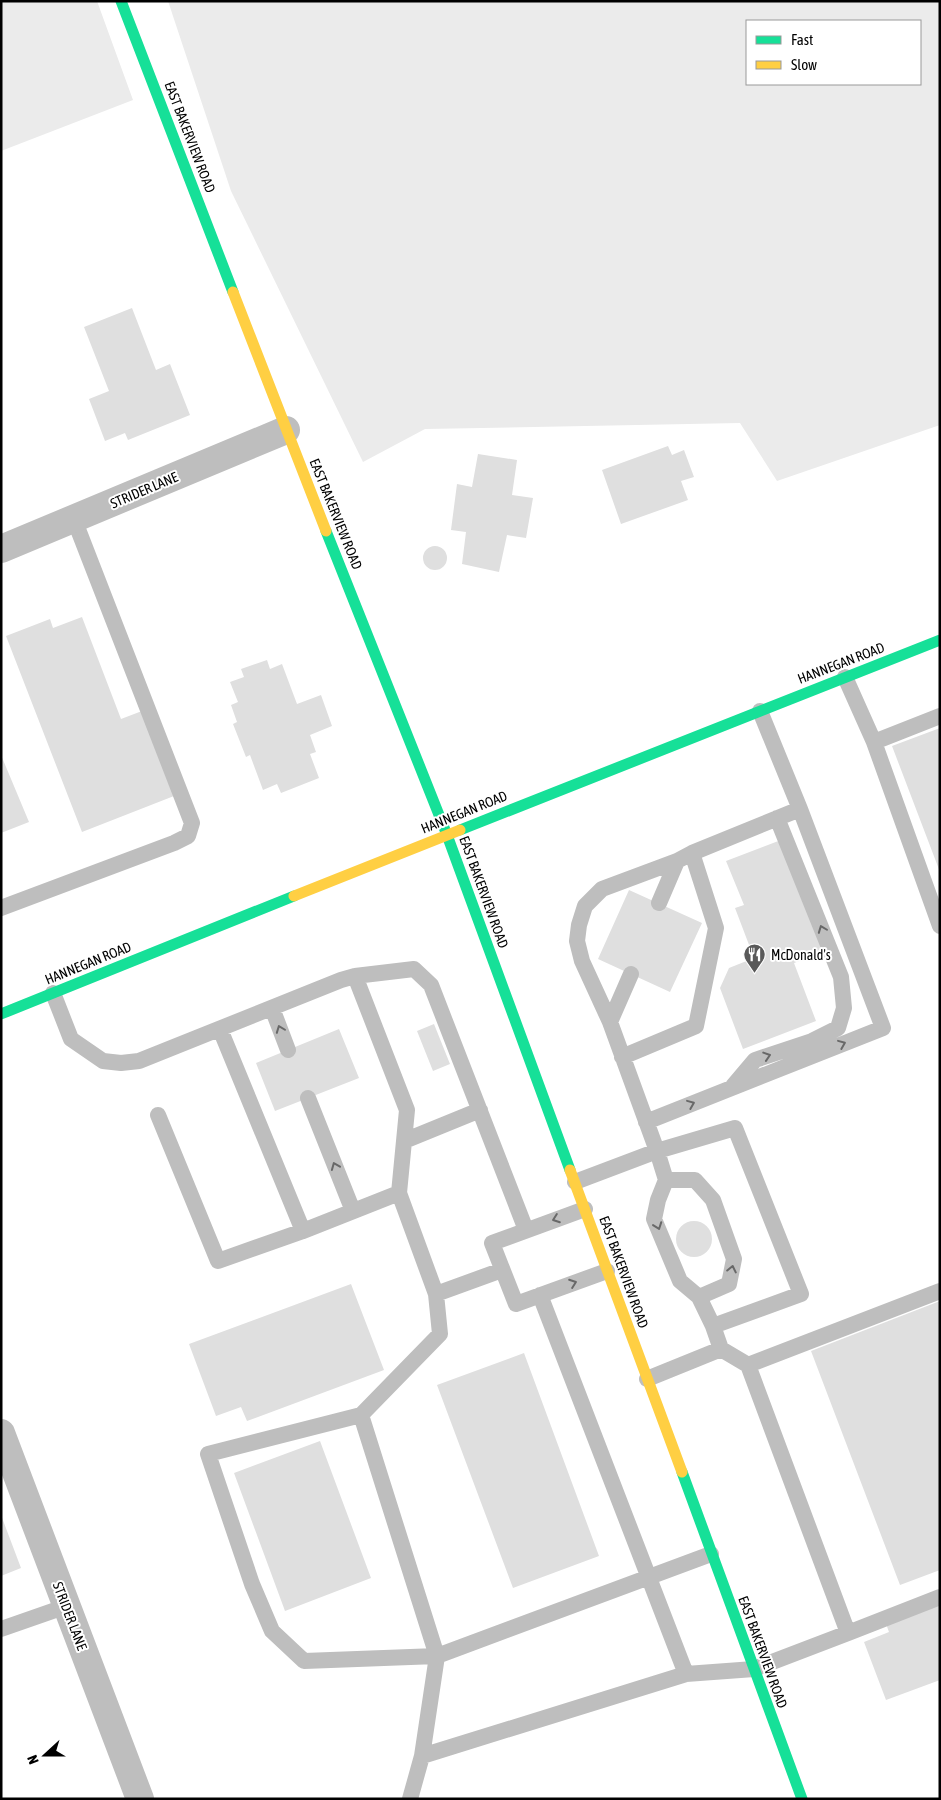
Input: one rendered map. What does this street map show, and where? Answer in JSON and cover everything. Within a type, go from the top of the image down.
[{"type":"main road","name":"EAST BAKERVIEW ROAD","points":[[121,1],[286,430],[446,835],[802,1799]]},
{"type":"main road","name":"HANNEGAN ROAD","points":[[1,1014],[446,835],[940,640]]},
{"type":"street","name":"STRIDER LANE","points":[[1,549],[286,430]]},
{"type":"street","name":"STRIDER LANE","points":[[1,1433],[140,1799]]},
{"type":"lane","points":[[1,908],[174,844],[188,836],[192,823],[74,519]]},
{"type":"lane","points":[[845,677],[874,742],[940,926]]},
{"type":"lane","points":[[646,1122],[883,1028],[800,808],[760,711]]},
{"type":"lane","points":[[874,742],[940,716]]},
{"type":"lane","points":[[800,808],[677,861],[602,889],[585,906],[579,925],[578,941],[582,961],[610,1022],[666,1180],[658,1200],[654,1220],[680,1281],[699,1297],[713,1326],[721,1349],[748,1364],[848,1633]]},
{"type":"lane","points":[[732,1088],[755,1060],[812,1042],[838,1028],[844,1008],[841,977],[777,818]]},
{"type":"lane","points":[[622,1057],[696,1026],[716,928],[692,853]]},
{"type":"lane","points":[[659,903],[677,861]]},
{"type":"lane","points":[[53,993],[71,1039],[103,1061],[121,1063],[139,1061],[341,980],[355,976],[414,969],[431,985],[526,1230]]},
{"type":"lane","points":[[610,1022],[631,974]]},
{"type":"lane","points":[[355,976],[407,1110],[399,1193],[436,1294],[440,1334],[361,1415],[208,1454],[252,1584],[272,1631],[304,1661],[437,1656],[711,1554]]},
{"type":"lane","points":[[272,1008],[288,1050]]},
{"type":"lane","points":[[220,1029],[303,1231]]},
{"type":"lane","points":[[308,1098],[353,1211]]},
{"type":"lane","points":[[404,1141],[480,1110]]},
{"type":"lane","points":[[158,1115],[218,1261],[303,1231],[399,1193]]},
{"type":"lane","points":[[574,1182],[657,1151],[736,1128],[801,1294],[713,1326]]},
{"type":"lane","points":[[666,1180],[695,1180],[713,1200],[734,1259],[729,1284],[699,1297]]},
{"type":"lane","points":[[585,1208],[492,1243],[516,1304],[607,1271]]},
{"type":"lane","points":[[436,1294],[502,1270]]},
{"type":"lane","points":[[748,1364],[940,1291]]},
{"type":"lane","points":[[540,1295],[686,1674]]},
{"type":"lane","points":[[647,1379],[721,1349]]},
{"type":"lane","points":[[361,1415],[437,1656],[422,1756],[410,1799]]},
{"type":"lane","points":[[422,1756],[686,1674],[754,1669],[940,1597]]},
{"type":"lane","points":[[1,1629],[67,1606]]},
{"type":"shaded area","points":[[1,1],[97,1],[133,100],[1,151]]},
{"type":"shaded area","points":[[168,1],[940,1],[940,425],[777,481],[740,423],[425,429],[363,462],[231,191]]},
{"type":"building","points":[[132,308],[156,370],[170,364],[190,415],[128,440],[125,433],[105,441],[89,399],[109,391],[84,327]]},
{"type":"building","points":[[668,446],[672,455],[684,450],[694,477],[681,481],[688,500],[621,524],[602,470]]},
{"type":"building","points":[[478,454],[517,460],[512,495],[533,498],[526,538],[507,535],[499,572],[462,564],[466,532],[451,530],[457,484],[472,487]]},
{"type":"building","points":[[435,546],[440,547],[446,553],[446,563],[440,569],[435,570],[430,569],[424,563],[423,558],[424,553],[430,547]]},
{"type":"building","points":[[82,617],[121,719],[142,711],[174,796],[82,832],[6,636],[50,619],[53,628]]},
{"type":"building","points":[[267,660],[270,669],[282,664],[297,704],[321,695],[332,726],[310,735],[316,752],[310,754],[319,778],[281,793],[277,784],[263,790],[250,755],[246,757],[233,724],[237,722],[231,705],[238,702],[230,682],[244,677],[241,669]]},
{"type":"building","points":[[940,728],[940,872],[892,746]]},
{"type":"building","points":[[1,755],[29,822],[1,833]]},
{"type":"building","points":[[781,840],[824,952],[794,963],[816,1021],[743,1049],[720,988],[729,968],[754,958],[735,908],[744,905],[726,861]]},
{"type":"building","points":[[629,890],[702,923],[670,992],[598,959]]},
{"type":"building","points":[[434,1024],[450,1064],[433,1071],[417,1031]]},
{"type":"building","points":[[339,1029],[359,1078],[275,1111],[256,1063]]},
{"type":"building","points":[[694,1221],[701,1222],[707,1226],[711,1232],[711,1246],[707,1252],[701,1256],[694,1257],[687,1256],[681,1252],[677,1246],[676,1239],[677,1232],[681,1226],[687,1222]]},
{"type":"building","points":[[351,1284],[384,1370],[247,1421],[241,1407],[216,1416],[189,1344]]},
{"type":"building","points":[[940,1301],[940,1570],[900,1585],[811,1351]]},
{"type":"building","points":[[524,1353],[599,1556],[513,1588],[437,1385]]},
{"type":"building","points":[[320,1441],[371,1578],[285,1611],[234,1473]]},
{"type":"building","points":[[1,1515],[21,1568],[1,1576]]},
{"type":"building","points":[[940,1600],[940,1680],[886,1700],[864,1642],[889,1632],[885,1621]]},
{"type":"traffic: fast","points":[[121,1],[233,292]]},
{"type":"traffic: fast","points":[[326,531],[447,835],[570,1170]]},
{"type":"traffic: fast","points":[[460,830],[940,640]]},
{"type":"traffic: fast","points":[[1,1014],[294,896]]},
{"type":"traffic: fast","points":[[682,1472],[802,1799]]},
{"type":"traffic: slow","points":[[233,292],[326,531]]},
{"type":"traffic: slow","points":[[294,896],[460,830]]},
{"type":"traffic: slow","points":[[570,1170],[682,1472]]},
{"type":"place","name":"McDonald's","points":[[755,974]]}]
